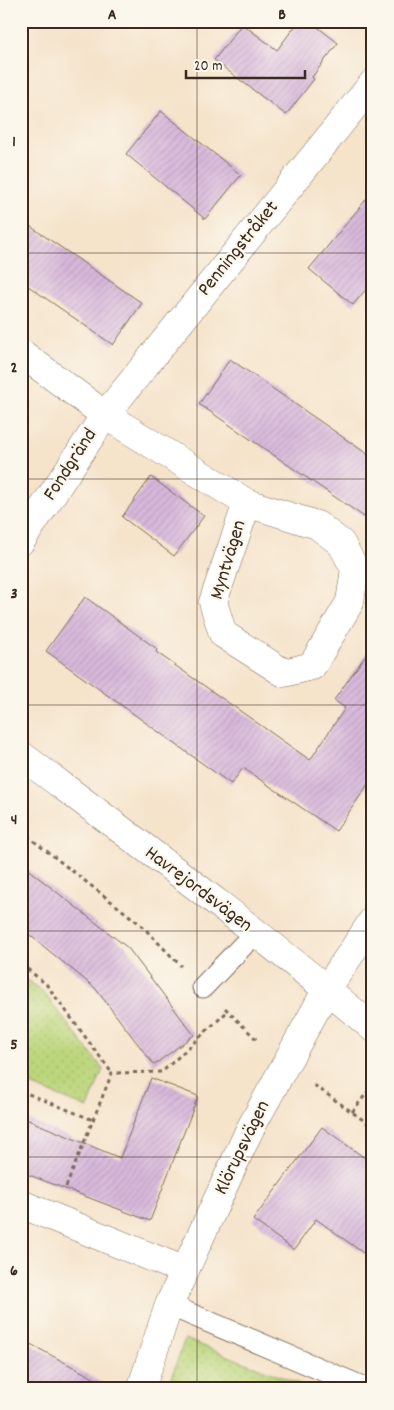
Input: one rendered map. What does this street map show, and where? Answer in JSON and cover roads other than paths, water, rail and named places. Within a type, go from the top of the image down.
[{"type":"street","name":"Penningstråket","points":[[105,414],[373,83]]},
{"type":"street","name":"Myntvägen","points":[[21,353],[105,414],[247,503],[317,525],[341,543],[355,569],[350,602],[312,666],[284,673],[223,634],[213,602],[247,503]]},
{"type":"street","name":"Fondgränd","points":[[21,541],[105,414]]},
{"type":"street","name":"Havrejordsvägen","points":[[21,755],[255,933],[327,989],[373,1028]]},
{"type":"street","name":"Klörupsvägen","points":[[141,1389],[169,1305],[249,1130],[327,989],[373,920]]},
{"type":"street","points":[[21,1204],[185,1271]]},
{"type":"lane","points":[[203,987],[255,933]]},
{"type":"lane","points":[[169,1305],[367,1389]]}]
